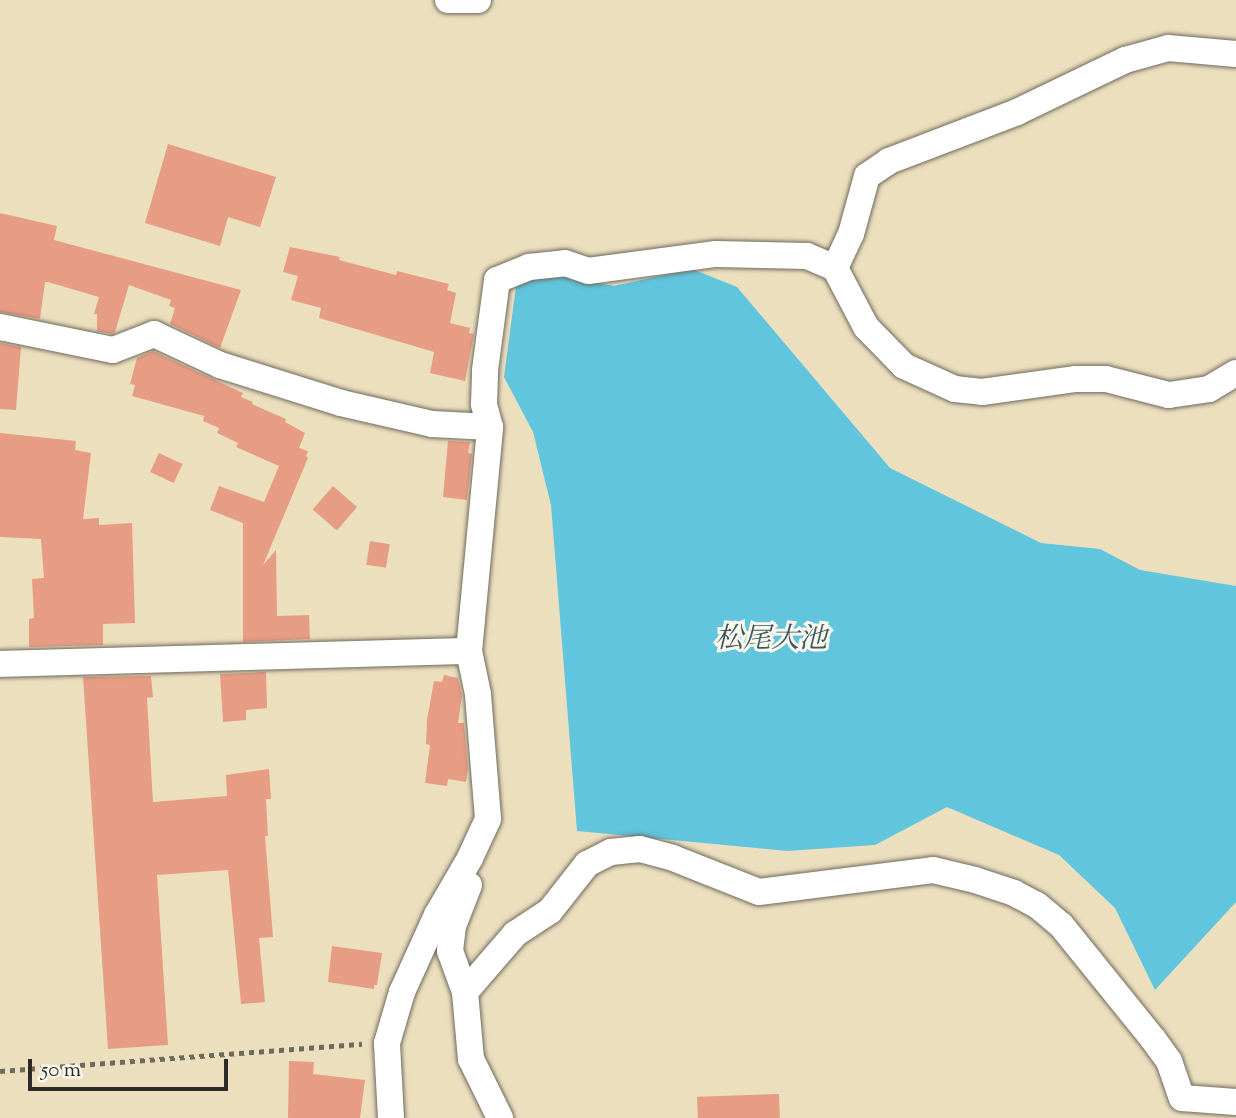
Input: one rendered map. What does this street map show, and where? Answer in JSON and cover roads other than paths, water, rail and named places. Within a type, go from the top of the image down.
[{"type":"street","points":[[448,0],[478,0]]},
{"type":"street","points":[[835,268],[851,234],[867,176],[889,161],[1017,112],[1125,60],[1168,48],[1236,54]]},
{"type":"street","points":[[391,1118],[387,1043],[419,953],[477,846],[488,820],[478,694],[469,651],[490,427],[484,404],[485,370],[497,280],[529,267],[565,262],[588,271],[716,254],[807,256],[835,268],[866,327],[904,366],[955,389],[982,392],[1076,379],[1106,380],[1169,395],[1209,389],[1236,373]]},
{"type":"street","points":[[0,327],[113,350],[154,334],[220,365],[341,403],[432,424],[490,427]]},
{"type":"street","points":[[0,663],[469,651]]},
{"type":"street","points":[[477,846],[477,858],[453,926],[450,951],[465,992],[471,1059],[500,1118]]},
{"type":"street","points":[[465,992],[515,934],[550,911],[587,864],[611,852],[640,849],[673,858],[759,892],[933,870],[1014,892],[1037,905],[1061,925],[1153,1039],[1169,1061],[1182,1098],[1236,1102]]},
{"type":"water","name":"松尾大池","points":[[692,269],[737,287],[890,468],[1041,543],[1100,549],[1140,570],[1236,586],[1236,902],[1155,990],[1115,908],[1059,855],[947,807],[875,845],[787,851],[577,831],[551,505],[533,432],[504,377],[517,279],[544,272],[614,286]]}]
